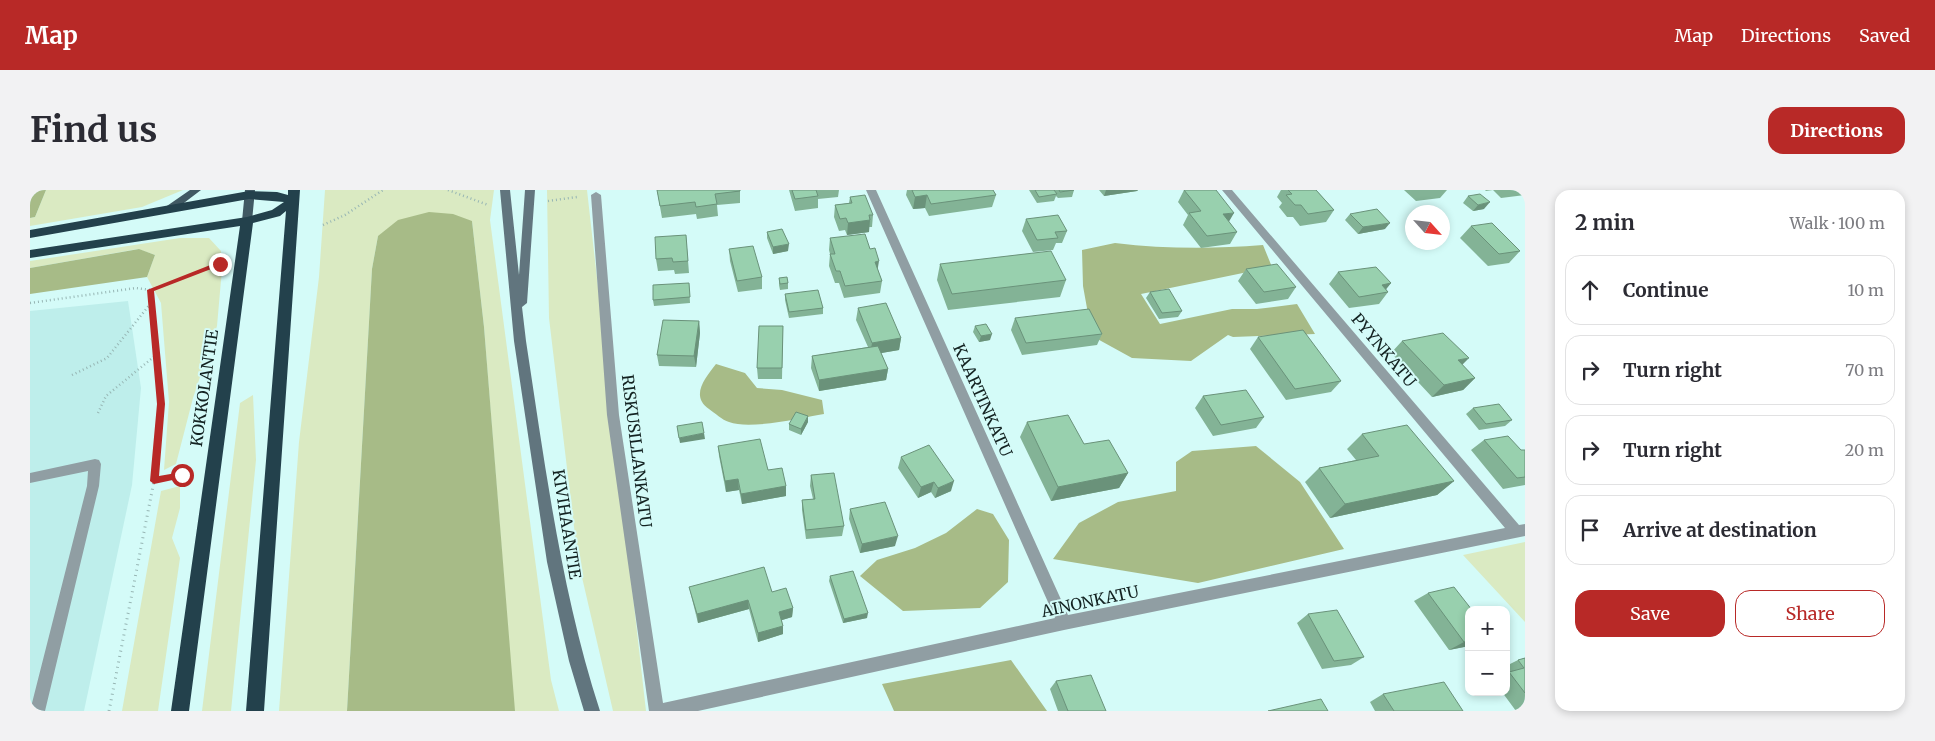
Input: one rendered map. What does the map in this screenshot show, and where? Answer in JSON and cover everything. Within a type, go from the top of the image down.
[{"type":"highway","points":[[30,234],[168,210],[250,193],[277,196],[293,195]]},
{"type":"highway","points":[[30,254],[247,221],[276,213],[293,195]]},
{"type":"highway","points":[[255,711],[293,195]]},
{"type":"highway","name":"KOKKOLANTIE","points":[[180,711],[247,221]]},
{"type":"main road","points":[[168,210],[196,190]]},
{"type":"main road","name":"KIVIHAANTIE","points":[[505,190],[520,341],[554,562],[576,661],[592,711]]},
{"type":"main road","name":"KIVIHAANTIE","points":[[520,341],[530,190]]},
{"type":"main road","name":"KOKKOLANTIE","points":[[247,221],[250,193]]},
{"type":"street","name":"KAARTINKATU","points":[[871,190],[1064,624]]},
{"type":"street","name":"PYYNKATU","points":[[1227,190],[1521,531]]},
{"type":"street","name":"RISKUSILLANKATU","points":[[596,195],[614,415],[656,711]]},
{"type":"street","points":[[30,478],[95,464],[93,486],[37,711]]},
{"type":"street","name":"AINONKATU","points":[[663,711],[1064,624],[1521,531]]},
{"type":"path","points":[[323,225],[345,215],[383,190]]},
{"type":"path","points":[[30,303],[136,288],[150,290],[220,264]]},
{"type":"path","points":[[109,711],[154,481],[161,404],[150,290]]},
{"type":"path","points":[[72,375],[107,358],[151,303]]},
{"type":"path","points":[[98,413],[106,396],[156,354]]},
{"type":"path","points":[[154,481],[182,475]]},
{"type":"shaded area","points":[[128,301],[141,388],[132,485],[84,711],[30,711],[30,311]]},
{"type":"green space","points":[[30,190],[46,190],[35,217],[30,218]]},
{"type":"green space","points":[[46,190],[183,190],[142,207],[30,226],[30,218],[35,217]]},
{"type":"green space","points":[[325,190],[494,190],[490,220],[551,680],[559,711],[515,711],[514,708],[484,327],[472,221],[378,236],[372,269],[347,711],[279,711],[299,442],[319,277]]},
{"type":"green space","points":[[547,190],[587,190],[646,711],[613,711],[578,560],[549,318]]},
{"type":"green space","points":[[429,212],[453,214],[472,221],[484,327],[515,711],[347,711],[372,269],[378,236],[398,220]]},
{"type":"green space","points":[[180,238],[209,238],[221,251],[222,269],[217,326],[193,398],[176,464],[164,470],[169,402],[161,303],[147,277],[155,255],[138,249],[30,268],[30,261]]},
{"type":"green space","points":[[1115,243],[1189,248],[1263,245],[1272,267],[1141,294],[1160,324],[1232,309],[1257,309],[1297,304],[1315,334],[1233,337],[1228,335],[1191,361],[1132,358],[1092,336],[1083,286],[1082,250]]},
{"type":"green space","points":[[139,249],[155,255],[147,277],[30,294],[30,268]]},
{"type":"green space","points":[[716,364],[745,373],[757,388],[782,390],[822,400],[824,414],[749,425],[726,421],[703,404],[700,393],[704,381]]},
{"type":"green space","points":[[253,395],[256,460],[231,711],[202,711],[240,403]]},
{"type":"green space","points":[[1256,446],[1300,482],[1344,549],[1198,583],[1053,559],[1079,523],[1118,502],[1176,491],[1176,462],[1192,451]]},
{"type":"green space","points":[[180,486],[180,508],[172,538],[180,558],[158,711],[122,711],[161,491]]},
{"type":"green space","points":[[977,509],[993,514],[1009,540],[1008,582],[980,608],[903,611],[860,576],[877,560],[915,548],[946,533]]},
{"type":"green space","points":[[1525,542],[1525,622],[1463,555]]},
{"type":"green space","points":[[1011,660],[1047,711],[894,711],[882,684]]},
{"type":"building","points":[[657,190],[740,191],[715,194],[717,204],[696,207],[695,202],[660,206]]},
{"type":"building","points":[[792,190],[816,190],[818,196],[795,199]]},
{"type":"building","points":[[912,190],[993,190],[996,195],[931,204],[927,195],[915,197]]},
{"type":"building","points":[[1035,190],[1054,190],[1057,194],[1039,197]]},
{"type":"building","points":[[1184,190],[1216,190],[1234,213],[1223,214],[1237,232],[1207,236],[1189,213],[1201,211]]},
{"type":"building","points":[[1288,190],[1316,190],[1334,210],[1308,214],[1301,205],[1295,205],[1286,195],[1292,194]]},
{"type":"building","points":[[1480,194],[1490,202],[1478,205],[1468,196]]},
{"type":"building","points":[[865,195],[873,215],[869,215],[870,220],[848,223],[846,218],[840,219],[835,205],[852,203],[850,197]]},
{"type":"building","points":[[1377,209],[1390,223],[1363,227],[1350,214]]},
{"type":"building","points":[[1058,215],[1067,231],[1055,232],[1058,238],[1037,240],[1026,219]]},
{"type":"building","points":[[1492,223],[1520,251],[1499,254],[1471,226]]},
{"type":"building","points":[[782,229],[789,244],[773,247],[767,232]]},
{"type":"building","points":[[865,234],[870,249],[875,248],[879,261],[875,262],[882,281],[845,286],[840,271],[836,271],[830,254],[835,254],[830,238]]},
{"type":"building","points":[[686,235],[688,261],[673,262],[672,258],[656,259],[655,237]]},
{"type":"building","points":[[753,246],[762,277],[737,281],[729,249]]},
{"type":"building","points":[[1051,251],[1066,280],[952,294],[940,264]]},
{"type":"building","points":[[1277,264],[1296,287],[1264,292],[1246,269]]},
{"type":"building","points":[[1376,267],[1391,283],[1382,285],[1388,292],[1359,297],[1338,272]]},
{"type":"building","points":[[787,277],[788,283],[780,284],[779,278]]},
{"type":"building","points":[[689,283],[690,297],[653,300],[653,285]]},
{"type":"building","points":[[1169,289],[1182,311],[1162,313],[1150,292]]},
{"type":"building","points":[[818,290],[823,308],[789,312],[785,294]]},
{"type":"building","points":[[886,303],[901,338],[872,343],[858,308]]},
{"type":"building","points":[[1089,309],[1102,334],[1026,343],[1015,318]]},
{"type":"building","points":[[663,320],[699,321],[694,356],[657,355]]},
{"type":"building","points":[[986,324],[992,334],[981,336],[975,326]]},
{"type":"building","points":[[759,326],[783,326],[782,368],[757,368]]},
{"type":"building","points":[[1303,330],[1341,381],[1295,389],[1258,337]]},
{"type":"building","points":[[1443,333],[1469,358],[1458,360],[1475,378],[1444,385],[1402,341]]},
{"type":"building","points":[[878,346],[888,369],[819,380],[812,356]]},
{"type":"building","points":[[1246,390],[1264,417],[1221,425],[1203,396]]},
{"type":"building","points":[[1499,404],[1512,420],[1486,424],[1473,408]]},
{"type":"building","points":[[796,412],[808,416],[801,429],[789,424]]},
{"type":"building","points":[[1068,415],[1084,444],[1109,440],[1128,473],[1058,487],[1027,422]]},
{"type":"building","points":[[702,422],[704,433],[679,438],[677,426]]},
{"type":"building","points":[[1407,425],[1454,481],[1345,504],[1319,468],[1379,456],[1362,434]]},
{"type":"building","points":[[1508,436],[1521,450],[1525,450],[1525,477],[1517,478],[1484,440]]},
{"type":"building","points":[[760,439],[768,470],[782,468],[786,486],[741,494],[738,479],[725,481],[718,446]]},
{"type":"building","points":[[929,445],[954,481],[938,488],[934,482],[921,487],[901,457]]},
{"type":"building","points":[[834,473],[844,526],[806,530],[802,500],[815,499],[811,475]]},
{"type":"building","points":[[885,502],[898,536],[862,544],[850,509]]},
{"type":"building","points":[[764,567],[772,592],[786,588],[793,608],[779,612],[783,626],[758,633],[748,600],[697,614],[689,587]]},
{"type":"building","points":[[853,571],[868,613],[844,619],[830,576]]},
{"type":"building","points":[[1454,587],[1469,606],[1465,606],[1465,642],[1464,642],[1428,593]]},
{"type":"building","points":[[1337,610],[1364,657],[1334,661],[1308,614]]},
{"type":"building","points":[[1525,658],[1525,693],[1510,673],[1524,668],[1518,660]]},
{"type":"building","points":[[1091,675],[1106,711],[1068,711],[1056,681]]},
{"type":"building","points":[[1444,682],[1463,711],[1394,711],[1383,694]]},
{"type":"building","points":[[1321,699],[1328,711],[1268,711]]},
{"type":"route","points":[[182,475],[154,481],[161,404],[150,290],[220,264]]}]
